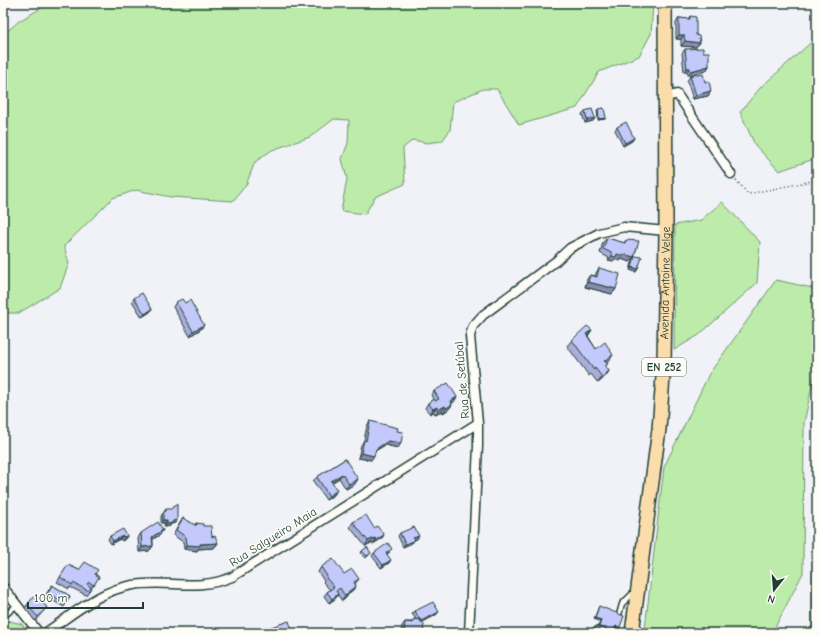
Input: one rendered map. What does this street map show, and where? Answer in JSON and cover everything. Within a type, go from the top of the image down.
[{"type":"main road","name":"EN 252","points":[[665,3],[665,98]]},
{"type":"main road","name":"Avenida Antoine Velge","points":[[632,633],[659,429],[664,364],[666,231],[665,98]]},
{"type":"street","points":[[665,98],[677,94],[731,174]]},
{"type":"street","name":"Rua de Setúbal","points":[[469,633],[478,423],[470,336],[477,320],[556,261],[570,248],[599,233],[624,227],[666,231]]},
{"type":"street","name":"Rua Salgueiro Maia","points":[[45,633],[98,597],[121,587],[140,584],[200,586],[232,577],[478,423]]},
{"type":"street","points":[[3,587],[39,633]]},
{"type":"lane","points":[[614,633],[622,604],[637,588]]},
{"type":"lane","points":[[3,617],[18,605]]},
{"type":"path","points":[[731,174],[748,194],[817,180]]},
{"type":"green space","points":[[50,3],[653,3],[651,34],[639,56],[599,72],[577,108],[519,125],[497,89],[483,89],[453,102],[450,130],[442,141],[427,143],[413,140],[403,148],[405,184],[375,197],[365,214],[341,211],[347,179],[342,159],[348,143],[349,120],[334,119],[310,137],[272,150],[255,162],[246,185],[233,201],[171,197],[136,190],[113,198],[64,246],[69,263],[60,288],[19,313],[3,313],[3,35],[19,21]]},
{"type":"green space","points":[[817,37],[817,158],[779,171],[755,145],[740,112],[761,87]]},
{"type":"green space","points":[[722,202],[760,242],[757,283],[699,335],[674,350],[675,225],[701,220]]},
{"type":"green space","points":[[776,280],[817,289],[817,362],[804,423],[803,573],[772,633],[719,633],[711,631],[645,628],[664,467],[709,374]]},
{"type":"green space","points":[[817,409],[817,633],[812,633],[815,422]]},
{"type":"green space","points":[[10,621],[22,624],[28,633],[3,633],[3,624]]},
{"type":"building","points":[[690,16],[696,17],[696,35],[699,36],[700,43],[685,41],[684,35],[679,35],[679,18],[690,19]]},
{"type":"building","points":[[703,48],[703,52],[709,52],[709,66],[691,71],[690,68],[687,68],[685,49]]},
{"type":"building","points":[[703,74],[705,82],[709,81],[711,91],[696,95],[690,76]]},
{"type":"building","points":[[604,108],[606,118],[599,119],[598,109]]},
{"type":"building","points":[[592,109],[595,118],[587,120],[585,111]]},
{"type":"building","points":[[626,122],[634,138],[625,143],[617,127]]},
{"type":"building","points":[[607,238],[625,243],[626,240],[639,241],[634,257],[623,254],[623,256],[617,254],[616,257],[612,256],[612,253],[603,249]]},
{"type":"building","points":[[635,256],[642,257],[638,269],[632,267]]},
{"type":"building","points":[[599,268],[620,274],[616,289],[588,282],[590,275],[597,277]]},
{"type":"building","points":[[142,293],[152,309],[145,314],[134,298]]},
{"type":"building","points":[[182,299],[185,303],[190,300],[204,325],[193,331],[176,302]]},
{"type":"building","points":[[587,326],[592,330],[586,334],[596,349],[605,342],[613,355],[604,361],[608,364],[605,366],[609,371],[602,377],[595,368],[594,370],[572,340]]},
{"type":"building","points":[[448,383],[457,397],[451,401],[452,405],[446,408],[445,406],[438,410],[437,407],[433,409],[428,403],[434,399],[435,401],[439,399],[434,391]]},
{"type":"building","points":[[370,421],[398,428],[397,431],[403,432],[401,443],[388,441],[376,449],[374,456],[361,453],[364,440],[366,441]]},
{"type":"building","points":[[345,459],[358,479],[349,484],[342,474],[331,481],[337,490],[329,496],[317,477]]},
{"type":"building","points":[[177,504],[177,520],[167,524],[167,520],[163,520],[163,513],[166,509],[171,509]]},
{"type":"building","points":[[366,515],[374,528],[377,526],[384,535],[376,540],[375,538],[368,541],[353,522]]},
{"type":"building","points":[[183,518],[195,525],[197,525],[196,523],[203,524],[203,526],[211,526],[212,537],[215,536],[218,543],[200,544],[200,546],[187,545],[186,537],[176,530]]},
{"type":"building","points":[[158,522],[163,530],[152,537],[153,546],[142,547],[141,533]]},
{"type":"building","points":[[414,527],[419,536],[413,538],[415,540],[405,544],[400,533]]},
{"type":"building","points":[[123,529],[127,536],[123,536],[113,541],[110,536]]},
{"type":"building","points":[[388,543],[392,549],[386,553],[391,560],[383,565],[374,553]]},
{"type":"building","points":[[367,547],[371,553],[367,556],[362,551]]},
{"type":"building","points":[[333,559],[344,574],[352,569],[359,579],[354,582],[356,586],[345,596],[340,588],[336,591],[338,594],[332,599],[327,592],[334,587],[326,578],[327,576],[321,567]]},
{"type":"building","points":[[85,562],[98,570],[95,574],[99,577],[94,585],[89,582],[87,584],[91,587],[89,591],[73,583],[72,585],[60,577],[68,565],[79,570]]},
{"type":"building","points":[[52,585],[70,596],[66,604],[48,593]]},
{"type":"building","points":[[34,596],[47,607],[38,617],[27,605]]},
{"type":"building","points":[[433,602],[439,612],[421,621],[415,611]]},
{"type":"building","points":[[599,606],[624,616],[620,627],[616,626],[613,632],[599,627],[601,620],[595,618]]},
{"type":"building","points":[[414,619],[421,620],[424,624],[423,633],[404,633],[405,622],[413,623]]},
{"type":"building","points":[[289,621],[293,633],[269,633],[268,628]]},
{"type":"building","points":[[596,626],[614,632],[593,633]]}]
